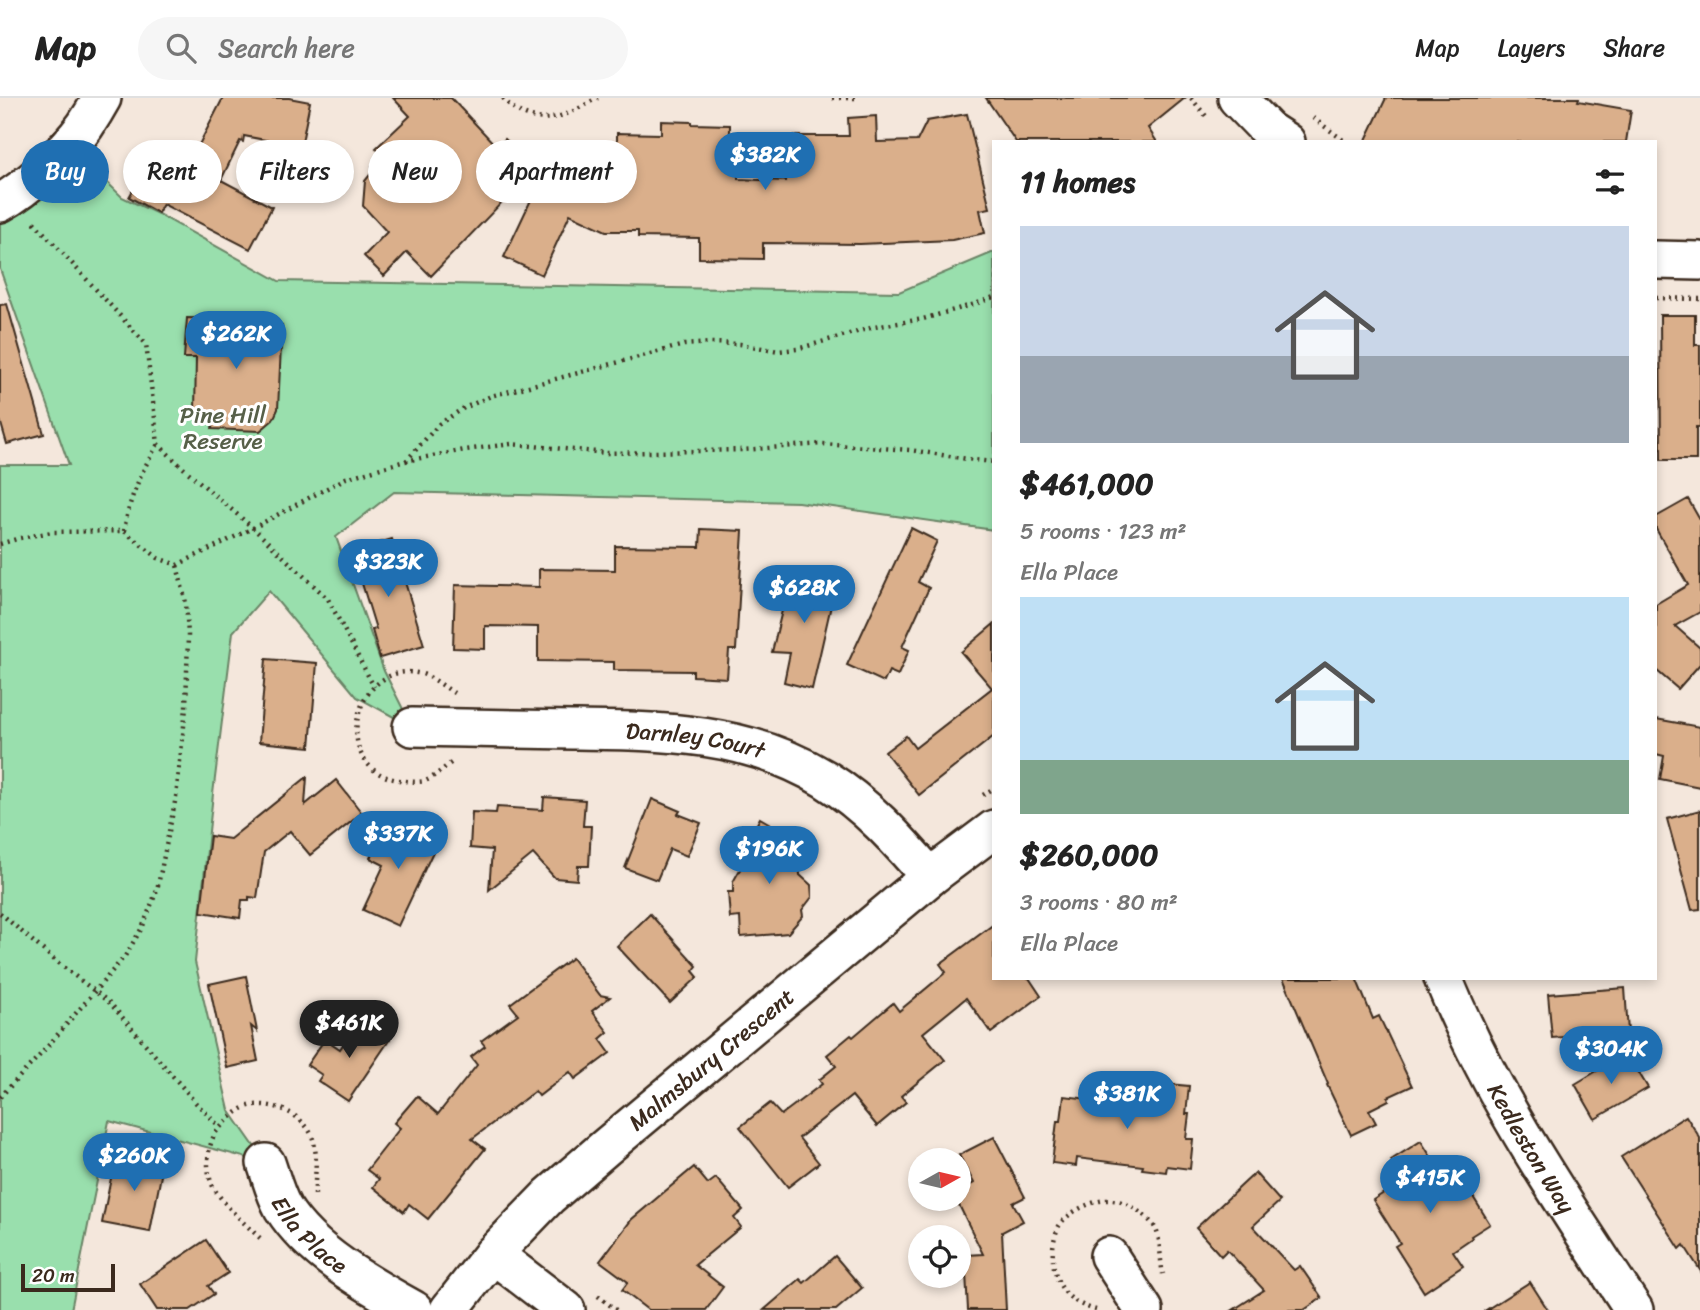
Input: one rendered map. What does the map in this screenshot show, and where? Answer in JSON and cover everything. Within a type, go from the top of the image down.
[{"type":"street","points":[[0,203],[10,198],[59,156],[84,127],[102,98]]},
{"type":"street","points":[[1237,98],[1269,131],[1297,128]]},
{"type":"street","points":[[1657,260],[1700,261]]},
{"type":"street","name":"Darnley Court","points":[[412,727],[649,731],[706,736],[754,748],[803,768],[851,797],[884,825],[930,877]]},
{"type":"street","name":"Malmsbury Crescent","points":[[449,1310],[494,1254],[549,1196],[930,877],[992,830]]},
{"type":"street","name":"Kedleston Way","points":[[1444,980],[1463,1026],[1519,1131],[1634,1310]]},
{"type":"street","name":"Ella Place","points":[[265,1163],[281,1204],[291,1220],[314,1244],[361,1279],[414,1310]]},
{"type":"street","points":[[494,1254],[566,1310]]},
{"type":"street","points":[[1109,1256],[1144,1310]]},
{"type":"path","points":[[503,98],[525,115],[546,119],[560,117],[598,98]]},
{"type":"path","points":[[832,98],[857,98]]},
{"type":"path","points":[[1297,128],[1339,140]]},
{"type":"path","points":[[34,222],[146,344],[158,444],[136,487],[124,531]]},
{"type":"path","points":[[405,461],[439,424],[464,408],[491,396],[684,345],[740,344],[779,351],[874,327],[923,319],[992,298]]},
{"type":"path","points":[[1657,298],[1700,299]]},
{"type":"path","points":[[158,444],[253,528],[328,600],[373,687]]},
{"type":"path","points":[[0,544],[52,532],[124,531],[158,558],[177,565],[346,478],[405,461],[511,444],[607,453],[742,450],[822,444],[910,450],[992,462]]},
{"type":"path","points":[[0,1097],[41,1054],[125,956],[143,926],[157,890],[172,824],[183,748],[188,669],[186,603],[177,565]]},
{"type":"path","points":[[0,913],[110,1003],[220,1127]]},
{"type":"green space","name":"Pine Hill Reserve","points":[[109,184],[123,197],[123,203],[135,203],[158,214],[279,281],[899,292],[992,253],[992,530],[798,502],[394,492],[336,537],[384,671],[412,727],[357,697],[269,591],[233,632],[195,962],[229,1110],[266,1163],[109,1121],[71,1310],[0,1310],[0,465],[69,465],[0,269],[0,203],[21,185],[21,203],[109,203]]},
{"type":"building","points":[[223,98],[289,98],[310,102],[302,140],[265,140],[244,136],[243,140],[236,140],[236,149],[222,178],[222,140],[201,140]]},
{"type":"building","points":[[393,98],[451,98],[490,140],[476,140],[476,203],[501,203],[431,276],[407,252],[384,276],[364,256],[387,232],[363,206],[365,181],[368,177],[368,203],[462,203],[462,140],[384,140],[410,116]]},
{"type":"building","points":[[986,98],[1185,98],[1148,128],[1156,140],[1015,140]]},
{"type":"building","points":[[1386,98],[1579,98],[1578,101],[1631,110],[1626,140],[1366,140]]},
{"type":"building","points":[[967,114],[990,208],[980,210],[985,233],[952,240],[860,244],[763,243],[763,259],[699,258],[699,238],[638,237],[638,231],[606,231],[570,214],[542,275],[504,257],[530,203],[637,203],[637,140],[617,140],[617,133],[661,134],[661,121],[730,125],[730,154],[738,154],[738,179],[786,181],[786,136],[849,136],[848,118],[876,116],[877,142],[917,141],[927,121]]},
{"type":"building","points":[[222,181],[236,188],[236,203],[264,203],[272,207],[250,249],[163,204],[158,213],[140,203],[222,203]]},
{"type":"building","points":[[7,304],[44,434],[7,444],[0,420],[0,305]]},
{"type":"building","points":[[1660,315],[1695,315],[1695,345],[1700,345],[1700,427],[1696,427],[1696,460],[1661,460]]},
{"type":"building","points":[[187,318],[282,325],[278,409],[273,420],[260,431],[212,429],[214,412],[195,412],[196,358],[184,358]]},
{"type":"building","points":[[1688,499],[1700,520],[1700,612],[1675,626],[1700,648],[1700,664],[1678,689],[1657,671],[1657,603],[1688,585],[1657,531],[1657,516]]},
{"type":"building","points":[[911,528],[937,541],[918,582],[929,588],[902,647],[909,650],[898,675],[889,671],[884,682],[847,665]]},
{"type":"building","points":[[701,529],[743,531],[736,650],[729,650],[727,678],[693,676],[693,671],[614,670],[614,662],[538,661],[538,627],[485,626],[485,649],[453,648],[455,585],[539,587],[539,569],[615,570],[615,546],[700,547]]},
{"type":"building","points":[[392,539],[424,645],[380,658],[372,630],[376,629],[352,551]]},
{"type":"building","points":[[792,569],[837,579],[812,689],[784,682],[790,653],[772,652]]},
{"type":"building","points":[[992,626],[992,688],[961,652]]},
{"type":"building","points":[[266,659],[317,663],[310,747],[259,742]]},
{"type":"building","points":[[992,688],[992,738],[919,795],[885,752],[906,736],[915,748]]},
{"type":"building","points":[[1657,719],[1700,727],[1700,787],[1660,779],[1664,756],[1657,754]]},
{"type":"building","points":[[307,777],[305,805],[336,780],[362,813],[310,855],[290,831],[264,852],[257,898],[242,900],[240,918],[201,912],[210,836],[230,839]]},
{"type":"building","points":[[544,797],[585,800],[583,826],[591,826],[589,866],[578,866],[577,880],[555,878],[533,854],[489,890],[492,850],[470,848],[472,812],[496,813],[497,807],[543,810]]},
{"type":"building","points":[[652,799],[701,823],[687,856],[670,849],[657,880],[625,868]]},
{"type":"building","points":[[1700,810],[1700,909],[1692,910],[1667,819]]},
{"type":"building","points":[[760,818],[786,833],[781,842],[791,847],[792,857],[799,858],[800,875],[811,885],[812,897],[802,910],[803,916],[788,933],[741,937],[740,917],[730,918],[728,892],[733,892],[733,882],[752,848],[746,845]]},
{"type":"building","points":[[387,821],[414,834],[417,829],[439,839],[398,926],[363,910],[384,865],[370,858]]},
{"type":"building","points":[[650,914],[697,966],[693,971],[698,977],[670,1003],[617,946]]},
{"type":"building","points":[[992,925],[992,980],[1030,980],[1041,996],[991,1033],[966,998],[923,1033],[945,1060],[901,1096],[906,1102],[877,1126],[852,1096],[799,1138],[819,1163],[788,1187],[740,1127],[770,1103],[781,1115],[822,1084],[819,1080],[836,1066],[827,1055],[893,1003],[899,1011],[946,972],[940,964]]},
{"type":"building","points":[[572,958],[600,995],[610,997],[592,1011],[608,1032],[600,1039],[610,1053],[575,1079],[570,1072],[539,1096],[535,1091],[472,1139],[485,1149],[428,1219],[409,1204],[404,1212],[373,1187],[379,1179],[367,1170],[400,1128],[394,1123],[417,1096],[438,1114],[477,1065],[471,1057],[485,1046],[481,1041],[518,1014],[510,1004]]},
{"type":"building","points":[[246,976],[257,1031],[251,1026],[258,1061],[227,1068],[209,984]]},
{"type":"building","points":[[1284,980],[1357,980],[1373,1019],[1379,1016],[1412,1086],[1369,1110],[1376,1123],[1351,1135]]},
{"type":"building","points":[[1625,988],[1628,1032],[1552,1038],[1548,994]]},
{"type":"building","points":[[360,1019],[390,1039],[348,1101],[318,1081],[322,1075],[307,1065],[325,1039],[340,1049]]},
{"type":"building","points":[[1627,1053],[1648,1088],[1595,1119],[1575,1084]]},
{"type":"building","points":[[1157,1083],[1189,1086],[1186,1139],[1193,1139],[1190,1169],[1167,1166],[1166,1172],[1142,1169],[1143,1166],[1077,1158],[1076,1166],[1052,1163],[1057,1121],[1061,1121],[1064,1096],[1150,1106],[1151,1098],[1155,1098]]},
{"type":"building","points":[[1686,1116],[1700,1138],[1700,1270],[1684,1245],[1680,1249],[1621,1157]]},
{"type":"building","points":[[994,1137],[1025,1197],[1013,1203],[1023,1221],[1002,1232],[1006,1310],[968,1310],[967,1288],[971,1288],[971,1255],[983,1254],[962,1211],[971,1211],[971,1185],[974,1183],[971,1177],[971,1149]]},
{"type":"building","points":[[1421,1141],[1438,1168],[1450,1160],[1490,1224],[1453,1251],[1463,1266],[1424,1292],[1395,1246],[1400,1243],[1373,1200],[1404,1180],[1391,1160]]},
{"type":"building","points":[[125,1152],[164,1160],[150,1232],[102,1223],[113,1168],[122,1169]]},
{"type":"building","points":[[694,1167],[708,1184],[716,1178],[743,1210],[734,1218],[741,1227],[695,1265],[723,1287],[706,1310],[648,1310],[622,1290],[628,1282],[600,1261],[632,1219]]},
{"type":"building","points":[[1255,1173],[1280,1201],[1253,1226],[1294,1270],[1300,1266],[1322,1298],[1304,1310],[1233,1310],[1264,1290],[1227,1250],[1221,1256],[1196,1228]]},
{"type":"building","points":[[206,1240],[228,1273],[208,1286],[214,1294],[190,1310],[157,1310],[140,1284]]},
{"type":"building","points":[[835,1256],[862,1288],[836,1310],[764,1310],[800,1279],[804,1283]]},
{"type":"building","points":[[1530,1282],[1548,1310],[1486,1310]]}]
